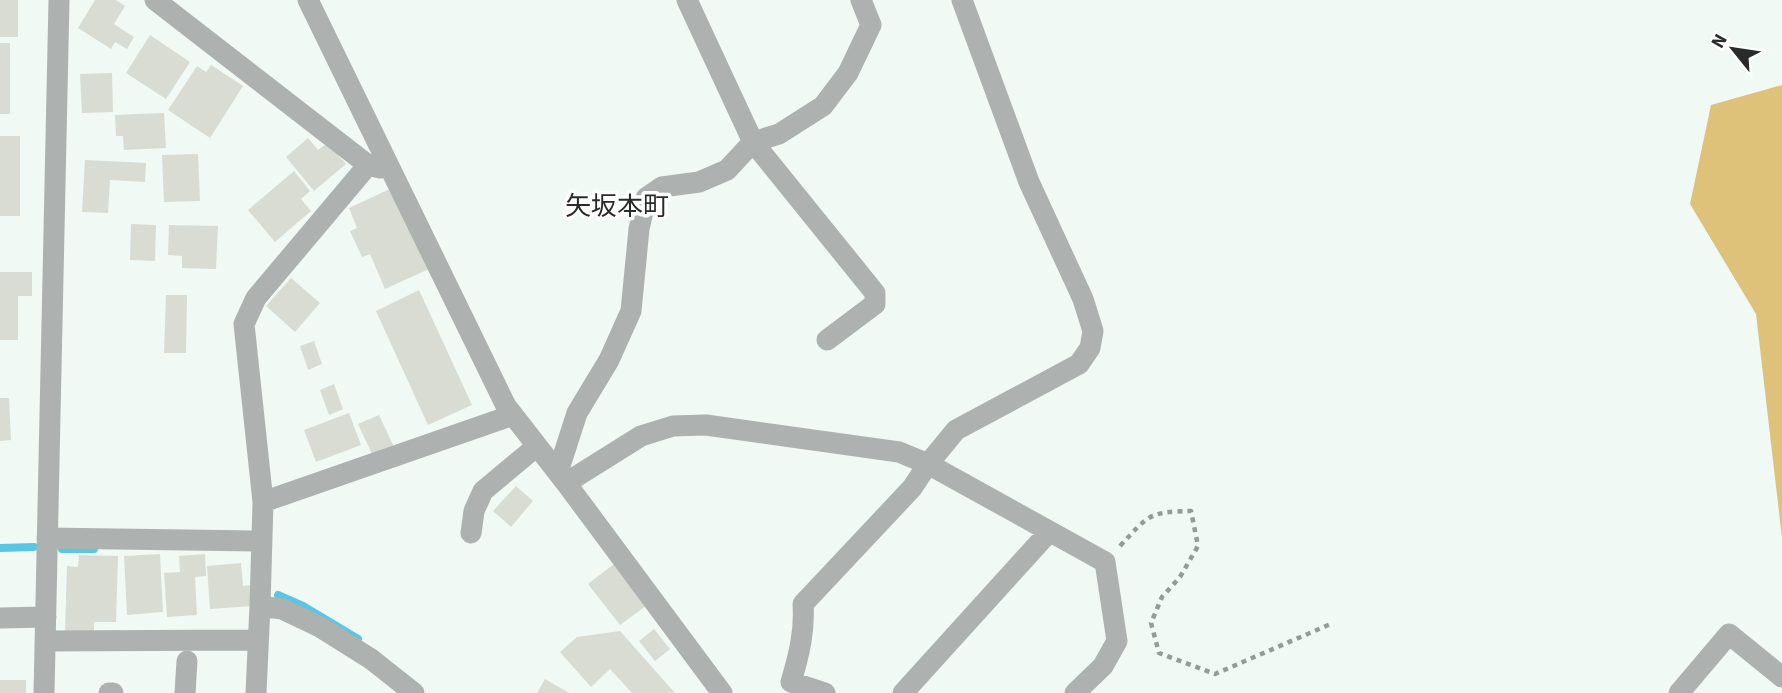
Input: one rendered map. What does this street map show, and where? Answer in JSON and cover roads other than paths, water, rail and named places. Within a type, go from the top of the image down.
[{"type":"street","points":[[44,693],[59,0]]},
{"type":"street","points":[[155,0],[368,165],[391,170]]},
{"type":"street","points":[[308,0],[506,406],[722,693]]},
{"type":"street","points":[[687,0],[753,142],[875,293],[875,304],[827,340]]},
{"type":"street","points":[[562,477],[577,413],[609,360],[631,311],[639,229],[646,198],[662,187],[699,182],[727,170],[753,142],[779,134],[823,106],[848,73],[871,25],[861,0]]},
{"type":"street","points":[[825,693],[792,682],[805,623],[803,604],[912,488],[956,430],[1079,364],[1090,348],[1093,331],[1083,299],[1029,182],[961,0]]},
{"type":"street","points":[[256,693],[263,502],[244,324],[256,298],[368,165]]},
{"type":"street","points":[[263,502],[513,415]]},
{"type":"street","points":[[562,477],[641,436],[673,426],[706,425],[899,452],[928,464],[1105,562],[1117,641],[1103,666],[1075,693]]},
{"type":"street","points":[[471,533],[474,510],[484,491],[537,446]]},
{"type":"street","points":[[903,693],[1049,532]]},
{"type":"street","points":[[47,538],[262,541]]},
{"type":"street","points":[[260,606],[282,608],[320,627],[371,659],[414,693]]},
{"type":"street","points":[[0,618],[46,617]]},
{"type":"street","points":[[1679,693],[1729,634],[1782,677]]},
{"type":"street","points":[[45,641],[258,640]]},
{"type":"street","points":[[185,693],[187,661]]},
{"type":"waterway","points":[[0,548],[34,547]]},
{"type":"waterway","points":[[62,549],[94,549]]},
{"type":"waterway","points":[[278,595],[303,606],[358,639]]},
{"type":"district","name":"矢坂本町","points":[[617,206]]}]
